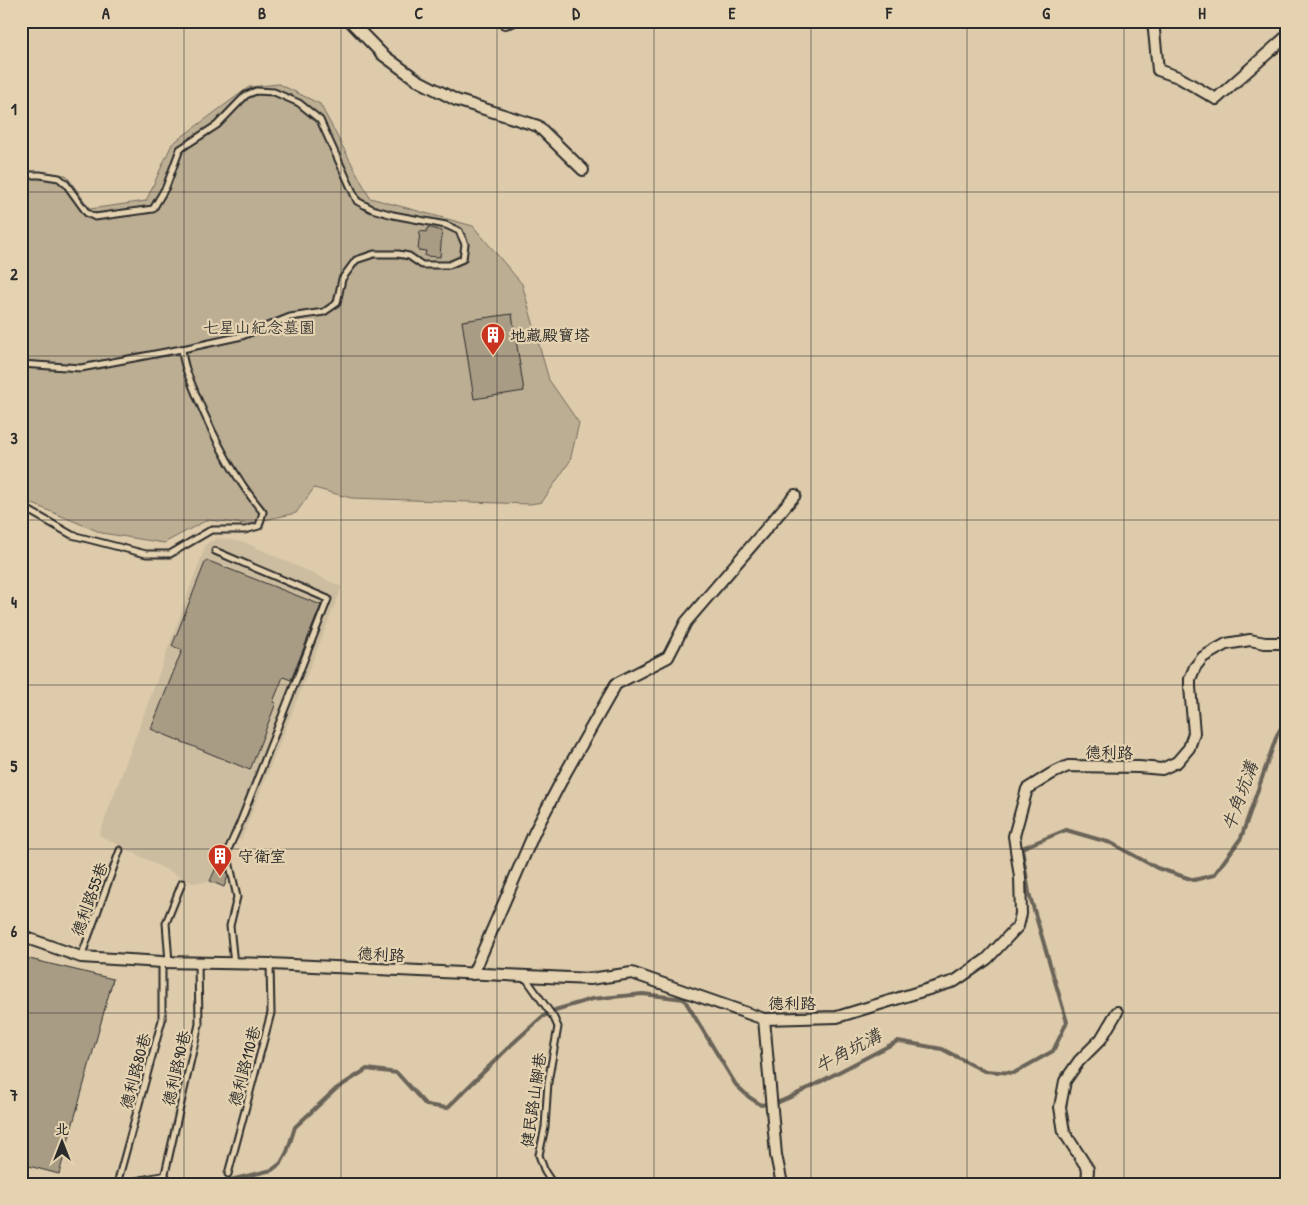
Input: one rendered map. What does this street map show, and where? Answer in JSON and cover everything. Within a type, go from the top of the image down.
[{"type":"street","points":[[350,21],[383,55],[417,80],[456,100],[538,126],[583,170]]},
{"type":"street","points":[[501,21],[505,23],[512,21]]},
{"type":"street","points":[[1153,21],[1158,70],[1178,77],[1216,99],[1287,36]]},
{"type":"street","points":[[473,974],[535,831],[616,684],[668,657],[686,622],[795,495]]},
{"type":"street","name":"德利路","points":[[21,936],[81,957],[590,979],[632,973],[764,1019],[837,1017],[955,982],[987,959],[1018,926],[1022,914],[1020,877],[1014,836],[1027,789],[1068,766],[1162,769],[1177,762],[1189,748],[1194,733],[1190,679],[1195,667],[1203,657],[1226,644],[1250,640],[1281,643],[1287,641]]},
{"type":"street","points":[[1087,1184],[1088,1169],[1064,1132],[1060,1107],[1065,1081],[1079,1061],[1101,1039],[1117,1012]]},
{"type":"street","points":[[764,1019],[776,1155],[782,1184]]},
{"type":"street","points":[[133,1184],[164,1178]]},
{"type":"lane","points":[[21,175],[59,178],[66,184],[87,213],[95,217],[153,209],[166,188],[180,149],[217,125],[246,95],[256,91],[274,92],[299,103],[320,120],[357,201],[372,209],[393,215],[446,225],[459,231],[465,244],[462,260],[449,265],[422,265],[409,256],[398,254],[374,254],[356,260],[342,279],[337,303],[324,312],[290,317],[242,336],[81,368],[21,364]]},
{"type":"lane","points":[[21,506],[72,535],[146,554],[170,554],[211,530],[245,530],[259,526],[263,512],[247,493],[212,433],[183,364],[182,349]]},
{"type":"lane","points":[[215,551],[328,599],[227,852],[237,897],[230,926],[234,964]]},
{"type":"lane","name":"德利路55巷","points":[[81,957],[120,850]]},
{"type":"lane","name":"德利路80巷","points":[[117,1184],[162,1020],[166,962],[166,923],[182,883]]},
{"type":"lane","name":"德利路90巷","points":[[164,1178],[199,1024],[198,962]]},
{"type":"lane","name":"德利路110巷","points":[[228,1174],[271,1013],[270,964]]},
{"type":"lane","name":"健民路山腳巷","points":[[525,976],[554,1018],[558,1027],[548,1082],[545,1127],[540,1155],[545,1172],[553,1184]]},
{"type":"shaded area","points":[[217,538],[244,542],[342,587],[241,840],[228,835],[209,882],[192,883],[99,835],[206,544]]},
{"type":"green space","name":"七星山紀念墓園","points":[[279,84],[320,104],[370,198],[473,226],[522,284],[549,380],[579,423],[570,461],[542,502],[530,504],[351,498],[314,488],[296,513],[247,524],[207,520],[164,543],[102,533],[21,499],[21,173],[66,175],[90,209],[146,201],[172,144],[249,87]]},
{"type":"building","points":[[428,227],[442,231],[440,257],[425,256],[426,251],[418,250],[420,231],[426,232]]},
{"type":"building","name":"地藏殿寶塔","points":[[512,314],[524,391],[474,399],[462,321]]},
{"type":"building","points":[[206,560],[321,605],[291,680],[283,677],[273,702],[276,703],[250,770],[151,729],[182,650],[172,646]]},
{"type":"building","name":"守衛室","points":[[218,863],[226,866],[228,876],[224,887],[210,881]]},
{"type":"building","points":[[21,957],[113,979],[59,1174],[21,1164]]},
{"type":"waterway","name":"牛角坑溝","points":[[214,1184],[272,1170],[281,1163],[287,1152],[295,1127],[336,1089],[367,1069],[397,1073],[426,1105],[447,1108],[542,1017],[555,1010],[592,999],[643,994],[684,999],[736,1085],[761,1105],[779,1102],[793,1096],[898,1041],[942,1049],[984,1071],[1014,1073],[1053,1051],[1067,1022],[1029,893],[1022,848],[1066,830],[1111,843],[1157,868],[1194,880],[1214,875],[1241,838],[1277,735],[1287,718]]},
{"type":"place","name":"地藏殿寶塔","points":[[493,356]]},
{"type":"place","name":"守衛室","points":[[220,877]]}]
